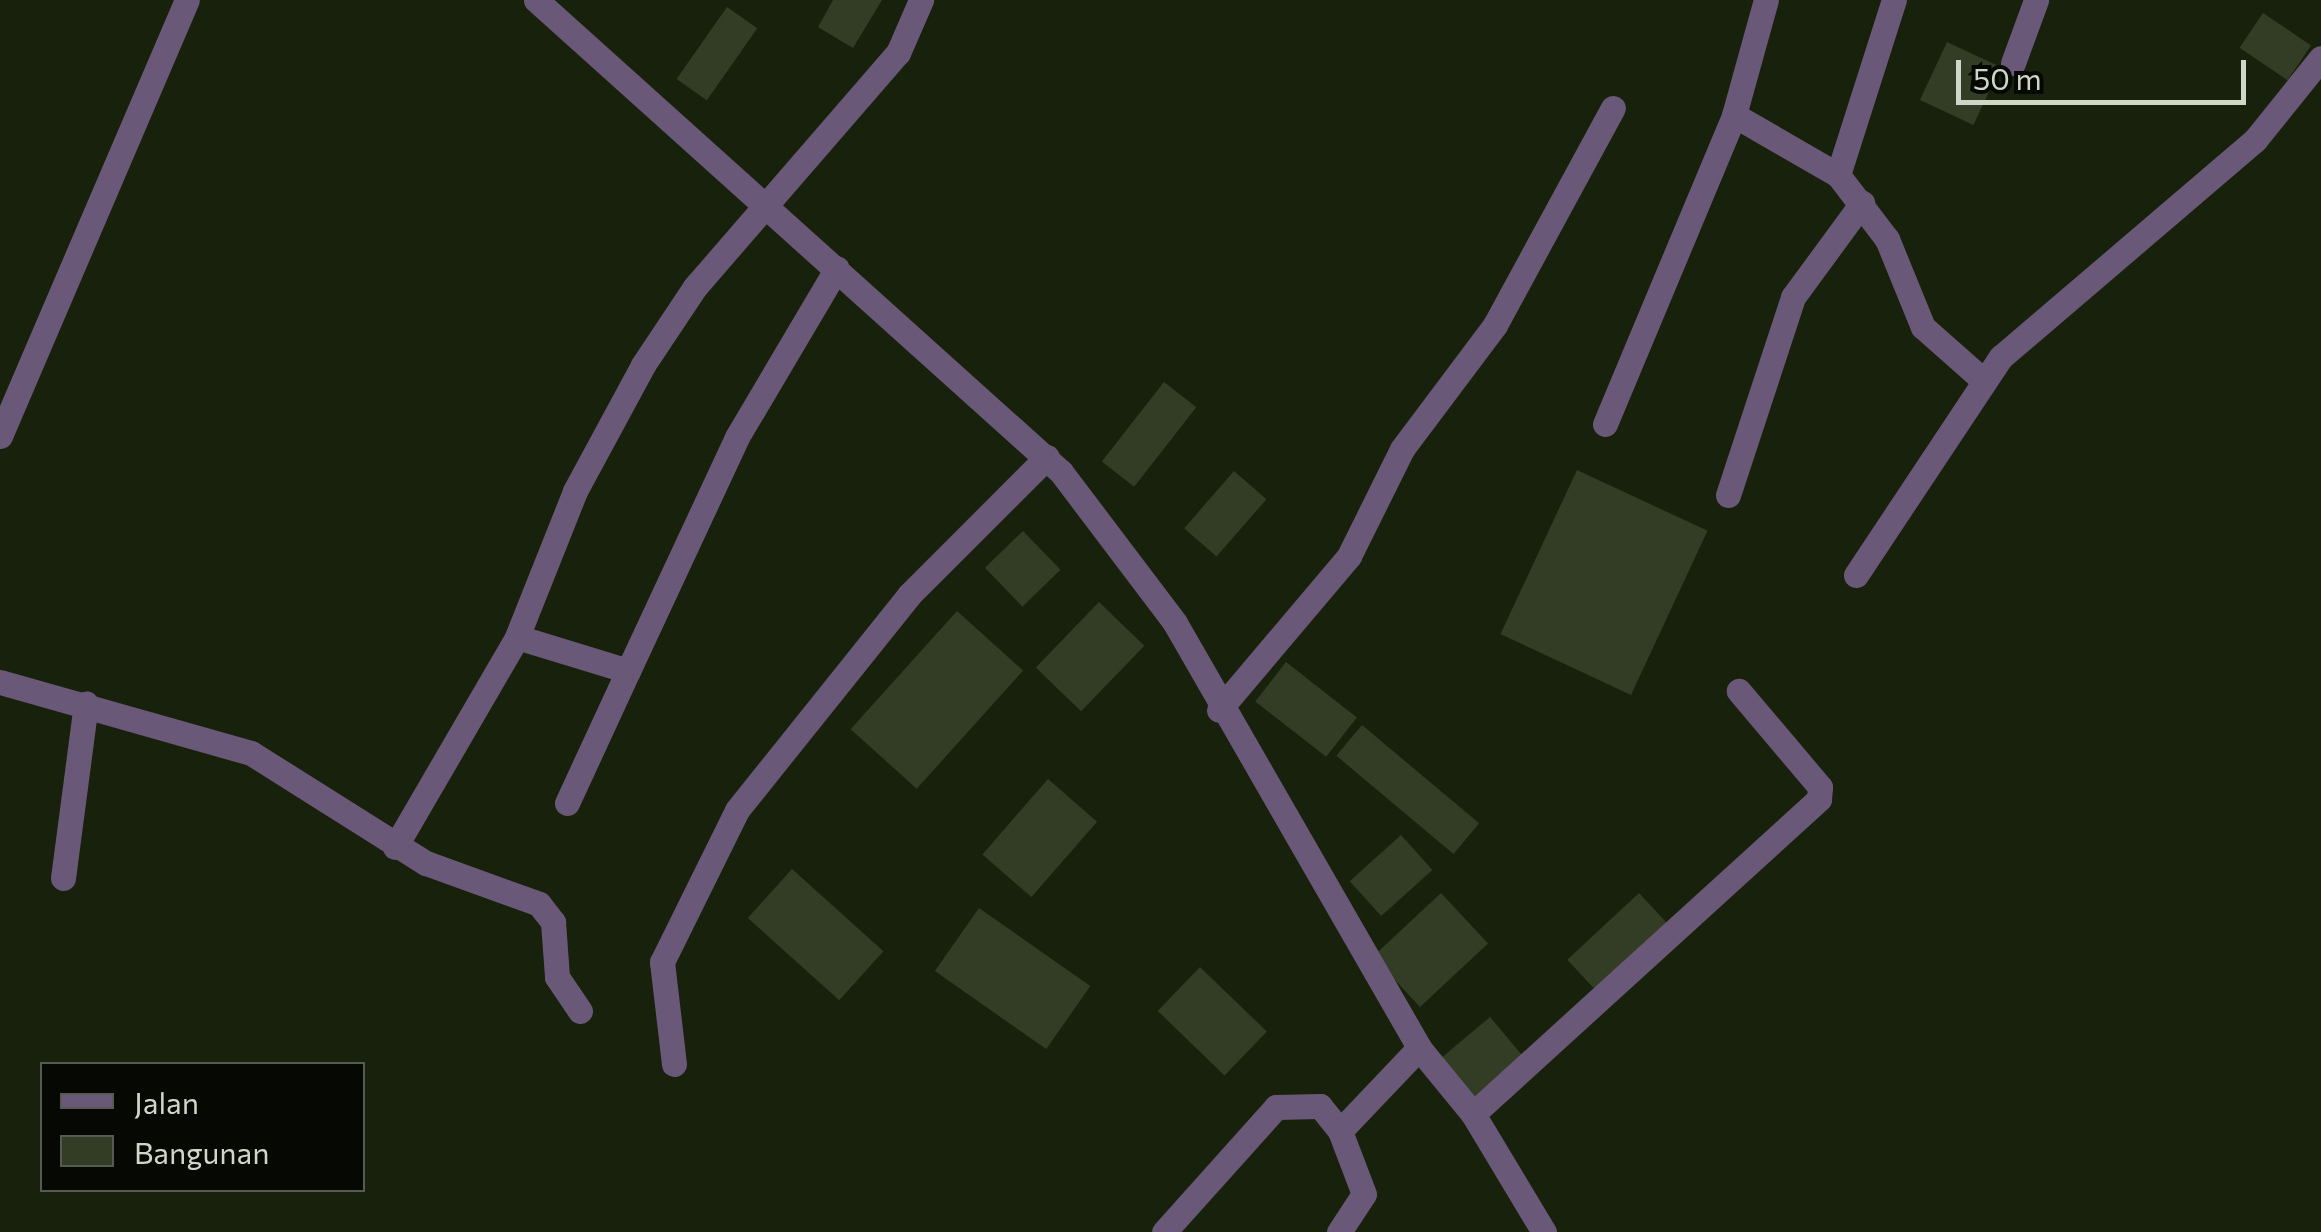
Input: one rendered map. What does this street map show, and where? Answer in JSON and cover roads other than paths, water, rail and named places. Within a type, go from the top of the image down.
[{"type":"street","points":[[0,436],[186,0]]},
{"type":"street","points":[[536,0],[1047,457],[1174,623],[1219,710],[1419,1048],[1473,1114],[1544,1232]]},
{"type":"street","points":[[395,846],[517,637],[574,491],[643,365],[765,208],[898,53],[922,0]]},
{"type":"street","points":[[1605,424],[1734,114],[1766,0]]},
{"type":"street","points":[[1838,175],[1894,0]]},
{"type":"street","points":[[2014,62],[2036,0]]},
{"type":"street","points":[[1856,575],[1983,380],[2082,281],[2255,140],[2321,58]]},
{"type":"street","points":[[1219,710],[1349,556],[1402,448],[1495,324],[1614,108]]},
{"type":"street","points":[[1734,114],[1838,175],[1862,204],[1923,327],[1983,380]]},
{"type":"street","points":[[1728,495],[1793,297],[1862,204]]},
{"type":"street","points":[[568,803],[736,437],[838,268]]},
{"type":"street","points":[[674,1064],[662,962],[737,810],[909,595],[1047,457]]},
{"type":"street","points":[[517,637],[628,672]]},
{"type":"street","points":[[0,682],[251,753],[395,846],[548,911],[557,976],[580,1011]]},
{"type":"street","points":[[1473,1114],[1820,799],[1820,787],[1739,691]]},
{"type":"street","points":[[62,878],[86,704]]},
{"type":"street","points":[[1340,1130],[1419,1048]]},
{"type":"street","points":[[1164,1232],[1276,1106],[1320,1106],[1340,1130],[1364,1194],[1340,1232]]}]
